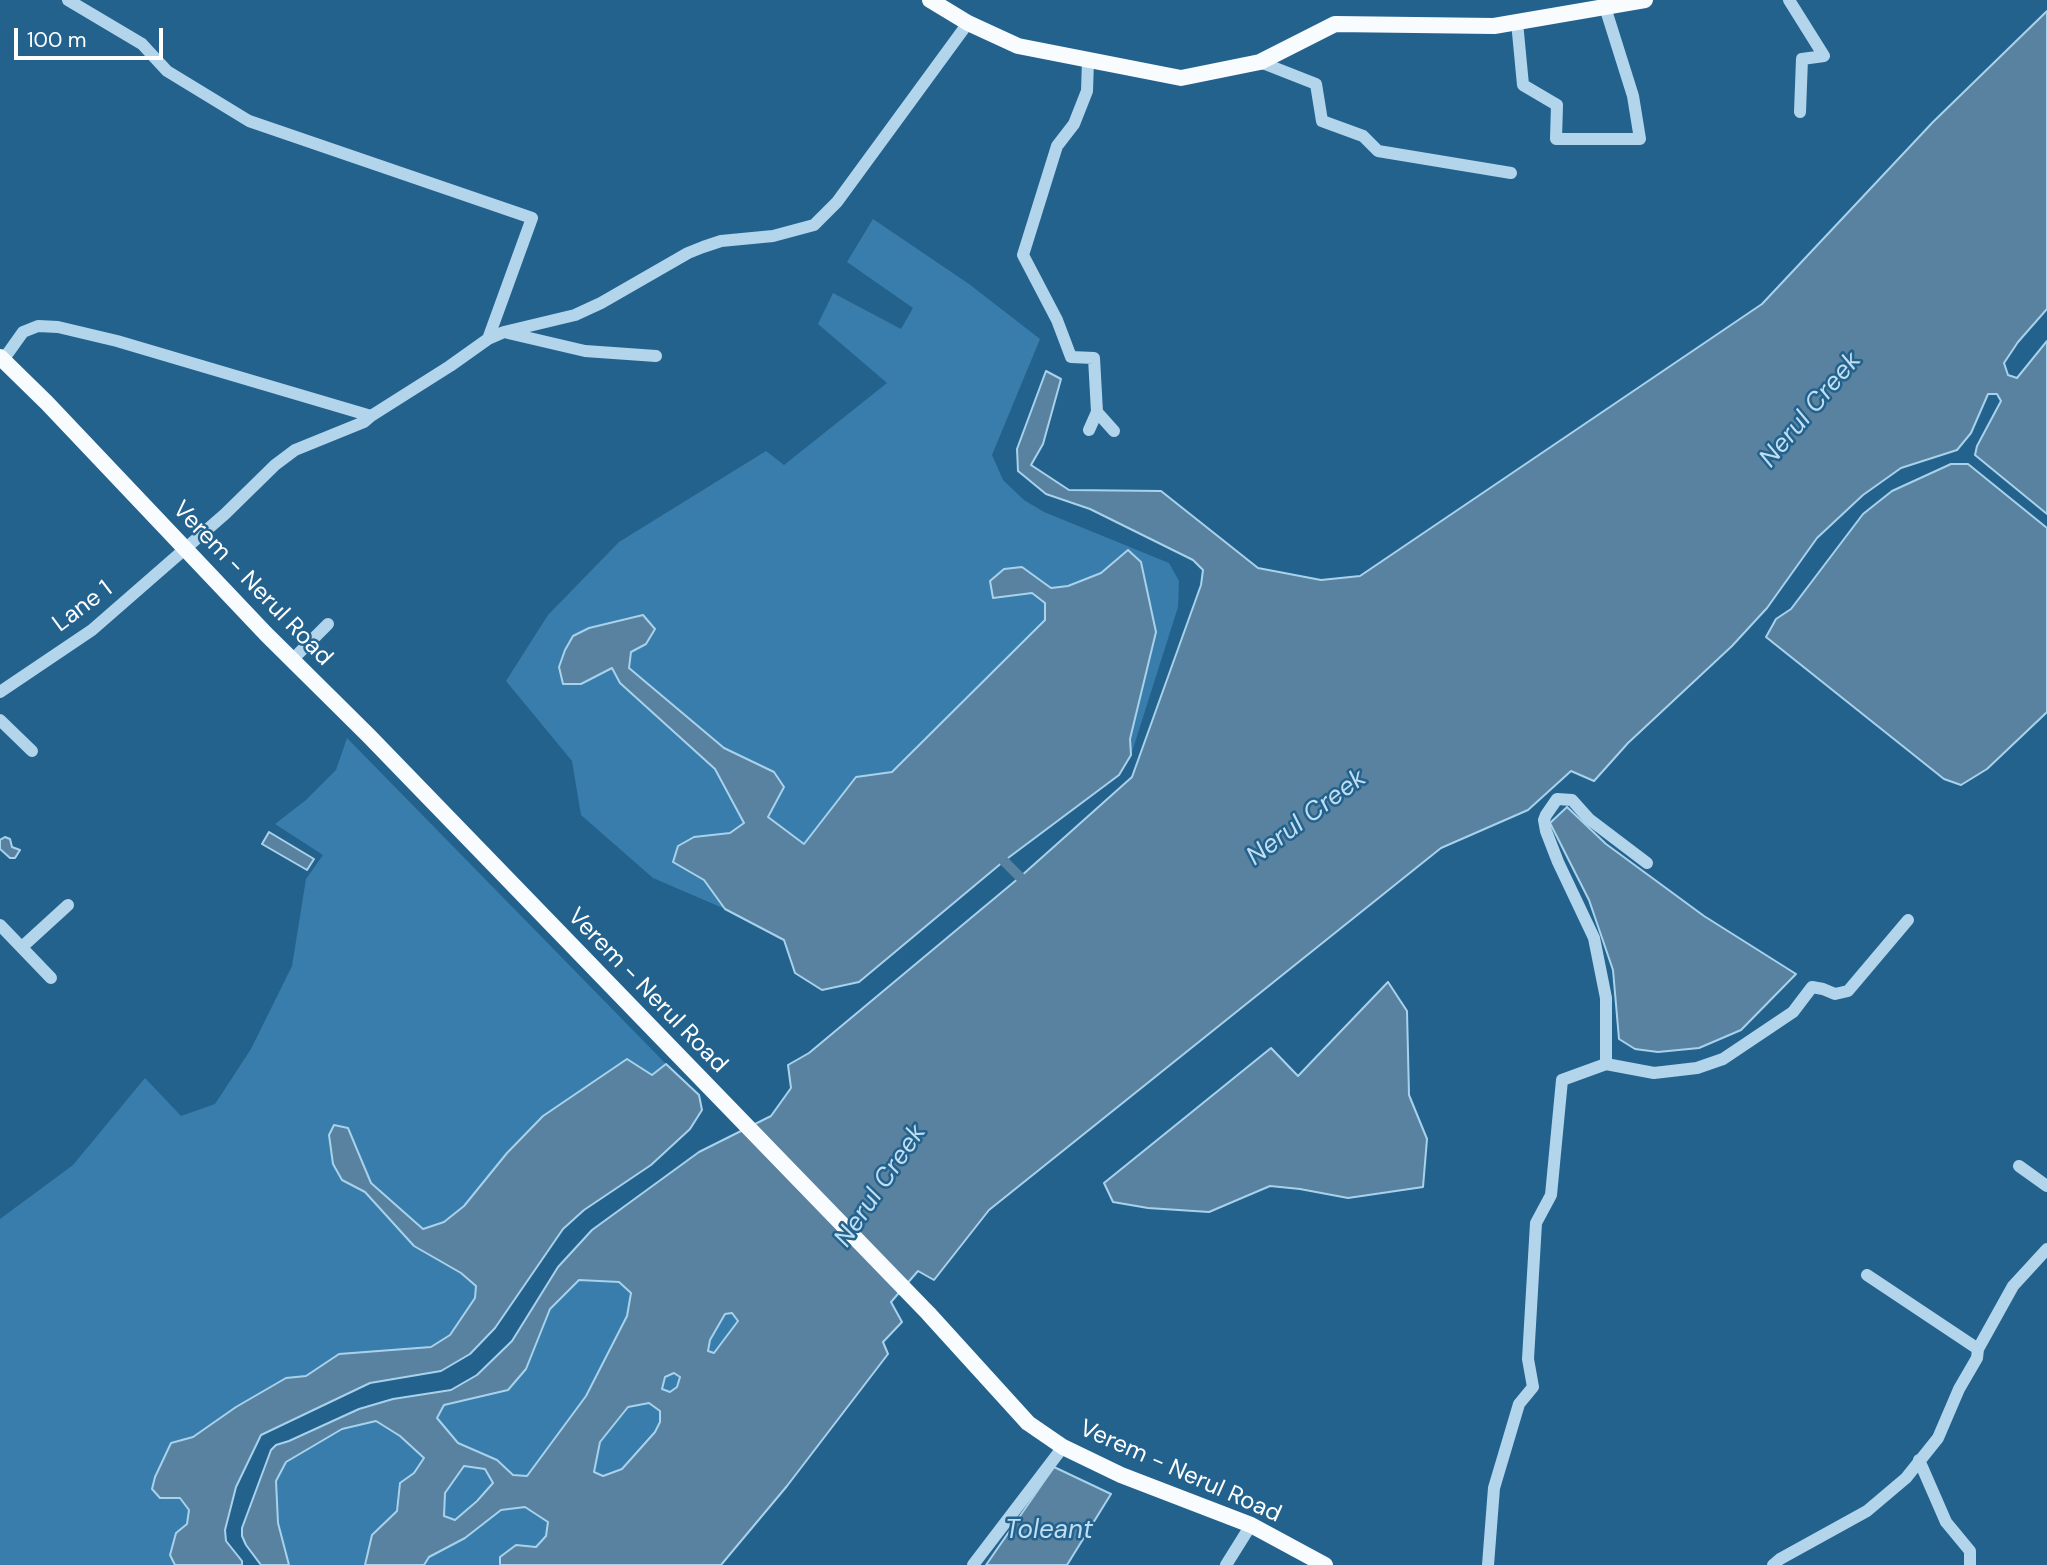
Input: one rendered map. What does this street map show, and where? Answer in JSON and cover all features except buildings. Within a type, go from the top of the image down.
[{"type":"main road","points":[[930,0],[968,23],[1018,46],[1181,78],[1260,62],[1335,24],[1494,26],[1595,5],[1645,0]]},
{"type":"main road","name":"Verem - Nerul Road","points":[[1,359],[47,402],[292,660],[369,736],[928,1313],[1028,1423],[1063,1447],[1121,1475],[1251,1525],[1325,1565]]},
{"type":"street","points":[[68,0],[142,44],[167,71],[249,121],[532,218],[488,338]]},
{"type":"street","points":[[1789,0],[1824,55],[1801,59],[1800,112]]},
{"type":"street","points":[[1517,22],[1523,85],[1557,104],[1556,139],[1640,139],[1633,96],[1595,5]]},
{"type":"street","name":"Lane 1","points":[[0,692],[92,630],[186,549],[275,465],[296,450],[364,422],[488,338],[584,311],[703,247],[722,241],[773,236],[814,225],[837,202],[968,23]]},
{"type":"street","points":[[1088,60],[1087,91],[1074,124],[1057,146],[1023,255],[1057,320],[1071,357],[1094,358],[1097,412],[1089,430]]},
{"type":"street","points":[[1260,62],[1317,84],[1322,121],[1363,136],[1378,151],[1511,173]]},
{"type":"street","points":[[1,359],[23,332],[38,326],[58,327],[117,341],[371,416]]},
{"type":"street","points":[[504,332],[585,351],[656,356]]},
{"type":"street","points":[[1097,412],[1114,431]]},
{"type":"street","points":[[292,660],[328,624]]},
{"type":"street","points":[[0,720],[32,751]]},
{"type":"street","points":[[1606,1064],[1606,998],[1594,938],[1558,862],[1546,831],[1546,815],[1557,799],[1572,800],[1589,819],[1647,863]]},
{"type":"street","points":[[22,947],[68,905]]},
{"type":"street","points":[[1488,1565],[1494,1488],[1519,1404],[1532,1387],[1528,1359],[1536,1223],[1551,1195],[1562,1080],[1606,1064],[1654,1073],[1697,1068],[1723,1059],[1793,1012],[1812,988],[1835,994],[1848,991],[1908,920]]},
{"type":"street","points":[[0,925],[51,978]]},
{"type":"street","points":[[2019,1166],[2047,1186]]},
{"type":"street","points":[[1773,1565],[1867,1511],[1906,1478],[1938,1438],[1959,1390],[1977,1358],[1978,1349],[2013,1286],[2047,1249]]},
{"type":"street","points":[[1867,1275],[1978,1349]]},
{"type":"street","points":[[973,1565],[1063,1447]]},
{"type":"street","points":[[1919,1460],[1945,1522],[1970,1551],[1970,1565]]},
{"type":"street","points":[[1226,1565],[1251,1525]]},
{"type":"shaded area","points":[[873,219],[969,284],[1040,339],[992,455],[1003,480],[1024,500],[1044,512],[1169,563],[1179,581],[1178,607],[1131,755],[1127,551],[1101,573],[1068,586],[1051,588],[1022,567],[1032,593],[1045,603],[1045,620],[891,772],[856,777],[804,844],[768,817],[784,787],[774,772],[724,749],[629,668],[631,652],[646,644],[655,629],[581,684],[612,668],[620,683],[715,769],[744,822],[730,833],[694,837],[704,880],[725,909],[653,878],[581,815],[572,761],[506,681],[548,615],[619,542],[766,451],[784,465],[887,383],[818,324],[833,293],[901,329],[913,308],[847,262]]},
{"type":"shaded area","points":[[347,738],[666,1064],[652,1075],[543,1116],[507,1153],[464,1206],[444,1222],[422,1229],[371,1183],[357,1146],[329,1135],[333,1164],[342,1180],[365,1192],[414,1246],[461,1273],[477,1286],[475,1298],[450,1335],[431,1347],[339,1354],[306,1376],[286,1378],[236,1407],[193,1437],[171,1443],[160,1498],[180,1498],[189,1510],[187,1524],[176,1533],[170,1555],[175,1565],[0,1565],[0,1219],[73,1165],[145,1078],[181,1116],[215,1104],[251,1049],[292,966],[306,879],[323,855],[275,824],[306,800],[336,770]]},
{"type":"shaded area","points":[[579,1280],[619,1282],[631,1293],[627,1316],[586,1396],[527,1476],[513,1475],[497,1460],[458,1443],[437,1418],[444,1405],[508,1390],[526,1369],[550,1309]]},
{"type":"shaded area","points":[[726,1313],[732,1313],[738,1321],[714,1353],[708,1351],[710,1340]]},
{"type":"shaded area","points":[[674,1372],[680,1377],[677,1387],[670,1392],[661,1389],[665,1377]]},
{"type":"shaded area","points":[[649,1403],[660,1410],[660,1422],[655,1432],[622,1469],[602,1476],[594,1472],[600,1442],[628,1407]]},
{"type":"shaded area","points":[[376,1421],[400,1436],[424,1458],[414,1473],[400,1483],[397,1511],[372,1535],[365,1565],[289,1565],[278,1523],[276,1480],[286,1462],[342,1429]]},
{"type":"shaded area","points":[[464,1466],[485,1469],[493,1483],[455,1521],[444,1516],[445,1493]]},
{"type":"shaded area","points":[[525,1507],[548,1522],[546,1536],[536,1547],[500,1557],[500,1565],[424,1565],[429,1557],[465,1538],[501,1510]]},
{"type":"water","name":"Nerul Creek","points":[[2047,11],[2047,309],[2018,342],[2004,363],[2008,375],[2017,378],[2047,341],[2047,514],[1975,455],[1977,446],[2001,401],[1997,394],[1988,394],[1971,433],[1957,450],[1901,468],[1863,495],[1817,538],[1767,608],[1732,646],[1628,743],[1594,781],[1571,771],[1528,810],[1441,848],[989,1210],[934,1280],[918,1271],[891,1302],[902,1322],[883,1342],[888,1354],[787,1486],[721,1565],[500,1565],[500,1557],[516,1545],[536,1547],[546,1536],[548,1522],[525,1507],[501,1510],[465,1538],[429,1557],[424,1565],[365,1565],[372,1535],[397,1511],[400,1483],[414,1473],[424,1458],[400,1436],[376,1421],[342,1429],[286,1462],[276,1481],[278,1523],[289,1565],[261,1565],[246,1545],[242,1528],[271,1450],[276,1445],[359,1409],[393,1399],[451,1390],[477,1375],[512,1341],[558,1267],[592,1230],[699,1152],[771,1116],[791,1088],[788,1065],[809,1053],[1020,877],[1132,777],[1201,585],[1203,570],[1193,560],[1090,509],[1046,494],[1018,471],[1017,449],[1046,371],[1061,379],[1043,444],[1031,465],[1069,490],[1161,491],[1258,568],[1321,580],[1360,576],[1762,304],[1933,122]],"holes":[[[579,1280],[619,1282],[631,1293],[627,1316],[586,1396],[527,1476],[513,1475],[497,1460],[458,1443],[437,1418],[444,1405],[508,1390],[526,1369],[550,1309]],[[732,1313],[738,1321],[714,1353],[708,1351],[710,1340],[725,1314]],[[674,1373],[680,1377],[677,1387],[670,1392],[662,1389],[665,1377]],[[649,1403],[660,1411],[660,1422],[655,1432],[622,1469],[603,1476],[594,1472],[600,1442],[628,1407]],[[464,1466],[485,1469],[493,1483],[455,1520],[444,1516],[445,1493]]]},
{"type":"water","points":[[1951,464],[1968,464],[2047,528],[2047,712],[1987,769],[1961,785],[1944,779],[1766,637],[1776,619],[1791,609],[1863,514],[1892,491]]},
{"type":"water","points":[[1128,550],[1141,562],[1156,632],[1130,739],[1131,755],[1119,775],[1004,861],[859,982],[822,990],[795,973],[784,940],[725,909],[704,880],[673,862],[678,846],[694,837],[730,833],[744,823],[715,769],[620,683],[612,668],[581,684],[563,684],[559,667],[573,636],[589,628],[643,615],[655,629],[646,644],[631,652],[629,668],[724,748],[774,772],[784,787],[768,817],[804,844],[856,777],[892,772],[1045,620],[1045,603],[1032,593],[993,598],[990,581],[1004,569],[1022,567],[1051,588],[1068,586],[1101,573]]},
{"type":"water","points":[[1567,807],[1606,844],[1704,916],[1796,974],[1741,1030],[1699,1048],[1658,1052],[1635,1049],[1619,1039],[1613,970],[1589,900],[1550,823]]},
{"type":"water","points":[[269,832],[314,859],[307,870],[262,844]]},
{"type":"water","points":[[5,837],[10,839],[12,847],[20,850],[15,858],[10,858],[0,849],[0,840]]},
{"type":"water","points":[[1388,982],[1407,1011],[1409,1095],[1427,1139],[1423,1187],[1348,1198],[1270,1186],[1209,1212],[1148,1208],[1113,1202],[1104,1183],[1271,1048],[1298,1076]]},
{"type":"water","points":[[627,1059],[652,1075],[666,1064],[699,1095],[702,1110],[690,1129],[651,1165],[584,1210],[563,1229],[495,1328],[470,1354],[441,1371],[370,1383],[261,1435],[236,1487],[225,1530],[226,1541],[242,1561],[242,1565],[175,1565],[170,1555],[176,1533],[187,1524],[189,1510],[180,1498],[160,1498],[152,1489],[171,1443],[193,1437],[236,1407],[286,1378],[306,1376],[339,1354],[431,1347],[450,1335],[475,1298],[476,1286],[461,1273],[414,1246],[365,1192],[342,1180],[333,1164],[329,1135],[334,1125],[348,1128],[371,1183],[423,1229],[444,1222],[464,1206],[507,1153],[543,1116]]},
{"type":"water","name":"Toleant","points":[[1054,1467],[1111,1494],[1067,1565],[986,1565]]},
{"type":"waterway","points":[[1004,861],[1020,877]]}]
